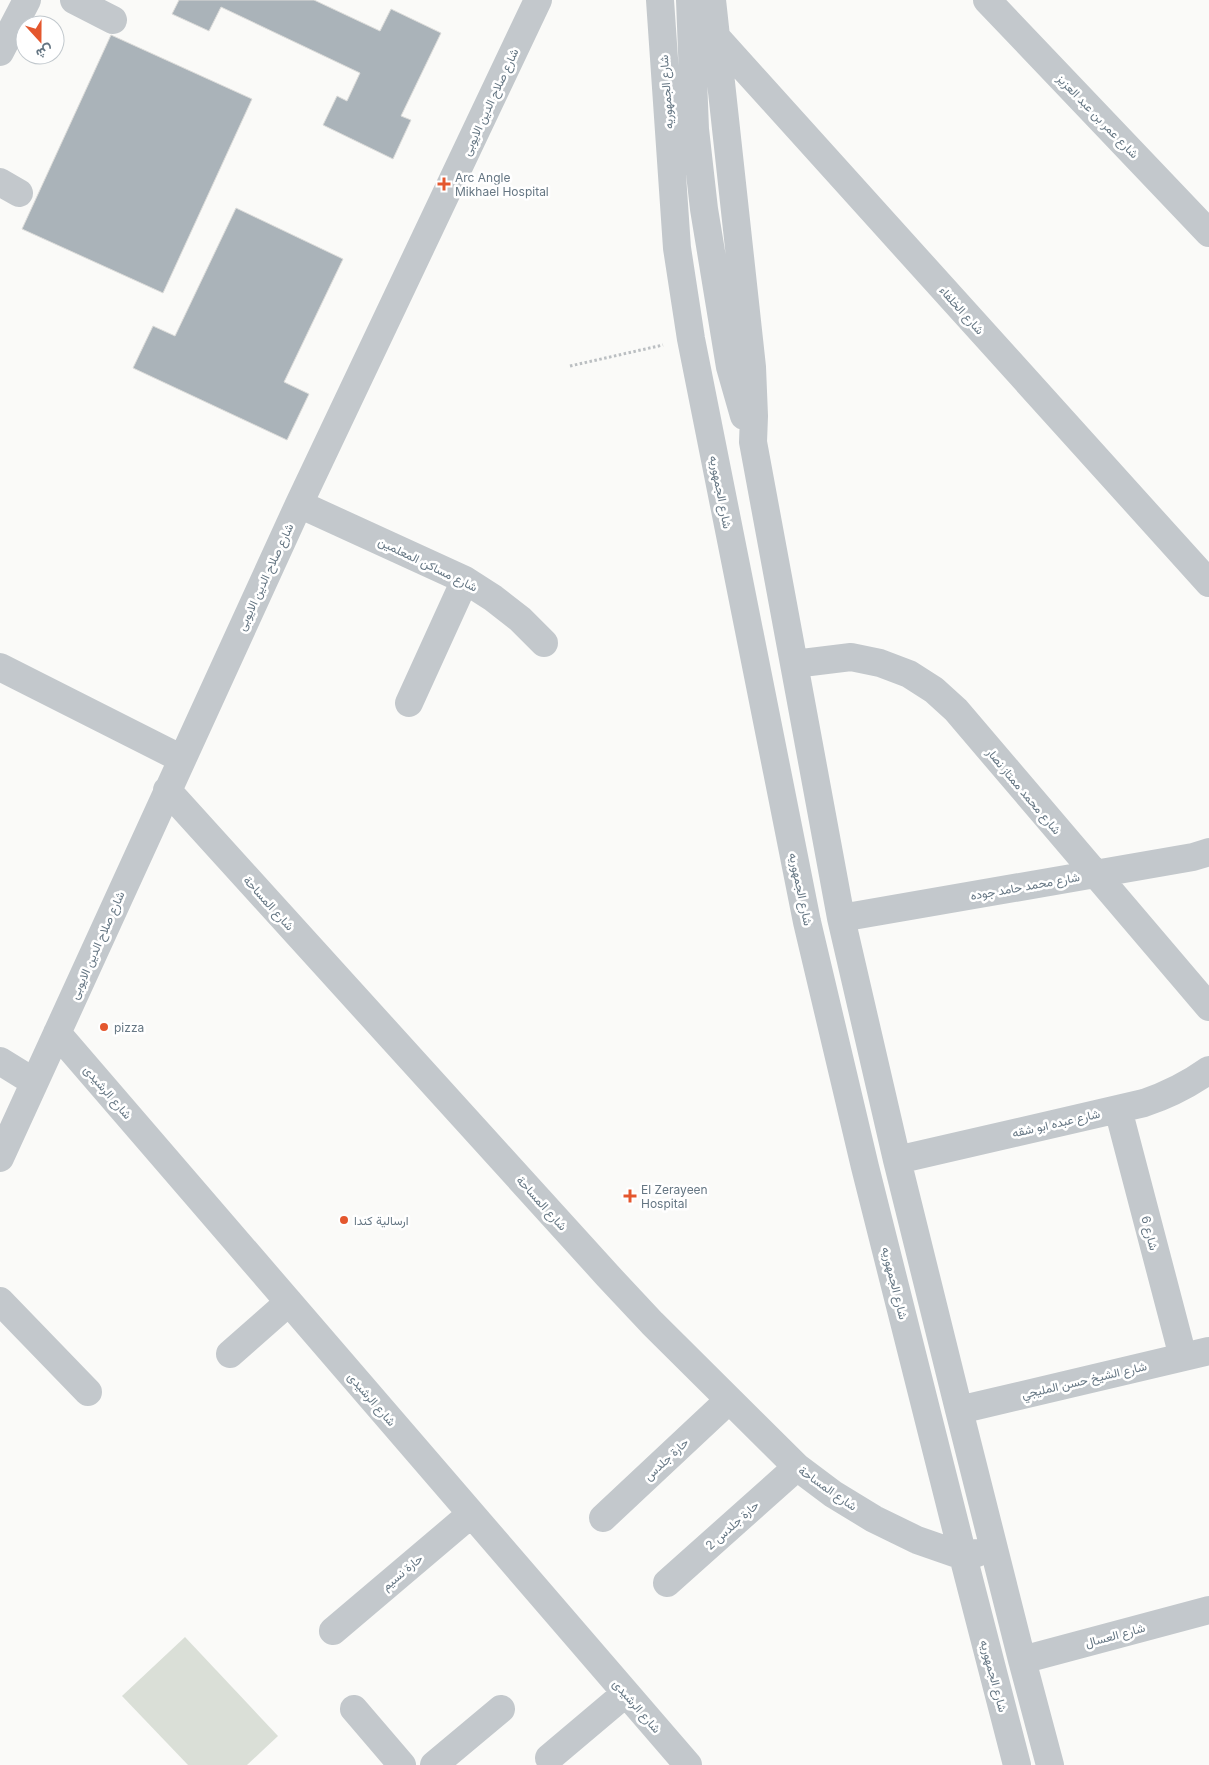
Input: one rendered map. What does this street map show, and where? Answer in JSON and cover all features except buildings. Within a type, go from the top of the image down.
[{"type":"street","points":[[0,52],[26,0]]},
{"type":"street","points":[[74,0],[113,20]]},
{"type":"street","name":"شارع صلاح الدين الايوبى","points":[[0,1158],[299,504],[538,0]]},
{"type":"street","name":"شارع الجمهوريه","points":[[660,0],[676,238],[691,339],[807,922],[868,1177],[1017,1765]]},
{"type":"street","points":[[690,0],[695,128],[704,209],[730,367],[752,442],[841,918],[897,1160],[958,1410],[1050,1765]]},
{"type":"street","points":[[712,0],[752,366],[754,416],[752,442]]},
{"type":"street","name":"شارع عمر بن عبد العزيز","points":[[987,0],[1209,233]]},
{"type":"street","name":"شارع الخلفاء","points":[[716,37],[1209,583]]},
{"type":"street","name":"شارع مساكن المعلمين","points":[[299,504],[465,580],[493,598],[520,619],[544,643]]},
{"type":"street","points":[[409,703],[465,580]]},
{"type":"street","name":"شارع محمد ممتاز نصار","points":[[794,664],[851,657],[880,663],[909,674],[934,690],[956,710],[1209,1007]]},
{"type":"street","points":[[0,667],[182,759]]},
{"type":"street","name":"شارع المساحة","points":[[167,790],[608,1276],[797,1467],[833,1494],[874,1519],[917,1540],[963,1556]]},
{"type":"street","name":"شارع محمد حامد جوده","points":[[841,918],[1193,857],[1209,852]]},
{"type":"street","name":"شارع الرشيدى","points":[[57,1033],[688,1765]]},
{"type":"street","points":[[0,1061],[34,1082]]},
{"type":"street","name":"شارع عبده ابو شقه","points":[[897,1160],[1144,1103],[1169,1094],[1193,1082],[1209,1070]]},
{"type":"street","name":"شارع 6","points":[[1118,1109],[1183,1357]]},
{"type":"street","points":[[0,1301],[88,1392]]},
{"type":"street","points":[[230,1354],[289,1302]]},
{"type":"street","name":"شارع الشيخ حسن المليجي","points":[[958,1410],[1209,1351]]},
{"type":"street","name":"حارة جلدس","points":[[603,1518],[729,1400]]},
{"type":"street","name":"حارة جلدس 2","points":[[667,1583],[797,1467]]},
{"type":"street","points":[[943,1474],[973,1469]]},
{"type":"street","name":"حارة نسيم","points":[[333,1631],[471,1514]]},
{"type":"street","points":[[963,1556],[994,1550]]},
{"type":"street","name":"شارع العسال","points":[[1022,1660],[1209,1610]]},
{"type":"street","points":[[549,1758],[626,1693]]},
{"type":"street","points":[[354,1709],[401,1764]]},
{"type":"street","points":[[434,1765],[501,1710]]},
{"type":"path","points":[[570,366],[691,339]]},
{"type":"shaded area","points":[[185,1637],[278,1736],[247,1765],[188,1765],[122,1696]]},
{"type":"place","name":"Arc Angle Mikhael Hospital","points":[[444,184]]},
{"type":"place","name":"pizza","points":[[104,1027]]},
{"type":"place","name":"El Zerayeen Hospital","points":[[630,1196]]},
{"type":"place","name":"ارسالية كندا","points":[[344,1220]]}]
